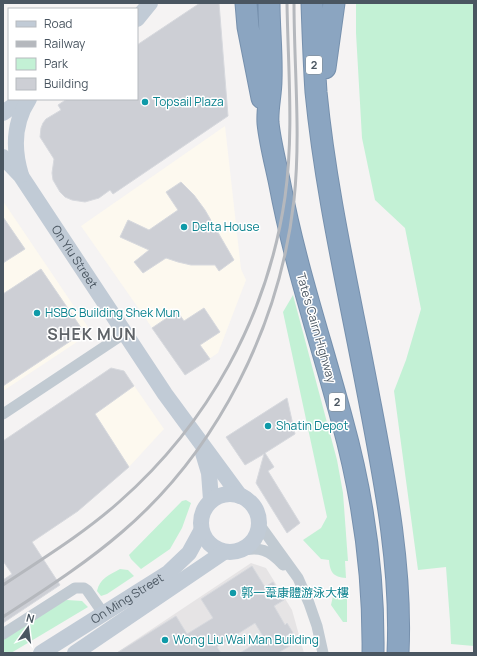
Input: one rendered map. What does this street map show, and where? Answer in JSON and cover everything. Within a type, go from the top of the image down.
[{"type":"highway","points":[[246,3],[248,27],[257,77],[268,122]]},
{"type":"highway","name":"Tate's Cairn Highway","points":[[269,3],[271,79],[268,122],[285,212],[342,420],[363,509],[373,617],[373,653]]},
{"type":"highway","name":"2","points":[[312,3],[314,62],[320,127],[331,200],[393,539],[397,582],[398,653]]},
{"type":"highway","points":[[320,127],[323,82],[334,3]]},
{"type":"street","points":[[138,18],[150,3]]},
{"type":"street","points":[[3,113],[22,100]]},
{"type":"street","name":"On Yiu Street","points":[[21,176],[16,158],[16,139],[21,114],[28,100]]},
{"type":"street","name":"On Yiu Street","points":[[3,158],[21,176],[165,394],[240,496]]},
{"type":"street","points":[[3,414],[125,334]]},
{"type":"street","name":"On Yiu Street","points":[[195,435],[209,472],[211,500]]},
{"type":"street","points":[[211,500],[217,496],[232,494],[248,500],[254,506],[258,515],[259,524],[298,578],[309,603],[323,653]]},
{"type":"street","name":"On Ming Street","points":[[41,653],[168,573],[177,565],[189,553],[201,531],[200,521],[203,512],[211,500]]},
{"type":"street","name":"On Ming Street","points":[[75,653],[232,551],[252,542],[258,530],[259,524]]},
{"type":"street","points":[[201,531],[210,545],[217,549],[232,551],[251,548],[258,549],[276,557],[297,583],[309,603]]},
{"type":"street","points":[[3,634],[75,588],[84,588],[87,590],[103,613]]},
{"type":"shaded area","name":"Delta House","points":[[225,126],[241,269],[246,280],[218,353],[185,375],[81,226]]},
{"type":"shaded area","name":"HSBC Building Shek Mun","points":[[3,201],[88,327],[86,336],[3,391]]},
{"type":"shaded area","points":[[111,368],[124,371],[164,429],[129,467],[78,511],[3,562],[3,441]]},
{"type":"shaded area","points":[[251,563],[266,568],[292,610],[304,653],[116,653]]},
{"type":"green space","points":[[356,3],[474,3],[474,646],[451,644],[446,567],[418,570],[394,391],[406,360],[421,309],[405,228],[375,200],[362,138],[356,33]]},
{"type":"green space","points":[[293,295],[337,460],[343,493],[348,561],[345,561],[346,578],[335,575],[331,571],[329,560],[321,559],[303,540],[321,528],[327,517],[283,312]]},
{"type":"green space","points":[[186,500],[191,503],[182,528],[170,549],[141,569],[129,555],[182,501]]},
{"type":"green space","points":[[120,569],[128,570],[134,576],[107,594],[101,596],[97,591],[100,583],[106,577]]},
{"type":"green space","points":[[341,593],[347,593],[347,622],[343,622],[331,605],[333,596]]},
{"type":"green space","points":[[62,601],[82,601],[88,607],[11,653],[3,653],[3,639]]},
{"type":"building","name":"Topsail Plaza","points":[[200,3],[219,3],[228,116],[113,194],[110,190],[99,198],[85,202],[72,200],[65,197],[60,192],[53,180],[52,173],[54,159],[40,137],[43,123],[46,119],[61,110],[58,105],[66,100],[138,100],[138,44]]},
{"type":"building","name":"Delta House","points":[[181,182],[194,195],[205,210],[234,260],[219,271],[215,265],[191,265],[166,258],[143,273],[134,262],[149,250],[120,237],[128,220],[149,230],[178,210],[166,192]]},
{"type":"building","points":[[3,217],[25,249],[3,263]]},
{"type":"building","name":"HSBC Building Shek Mun","points":[[41,269],[84,332],[3,386],[3,294]]},
{"type":"building","points":[[204,308],[220,332],[200,345],[210,359],[185,375],[152,328],[177,311],[184,321]]},
{"type":"building","points":[[111,368],[124,371],[134,386],[95,414],[129,467],[78,511],[32,542],[60,585],[3,623],[3,580],[12,574],[3,561],[3,441]]},
{"type":"building","name":"Shatin Depot","points":[[287,398],[295,434],[265,453],[274,467],[268,471],[300,523],[287,533],[256,483],[264,454],[245,465],[226,437]]},
{"type":"building","points":[[252,566],[265,587],[273,582],[284,600],[274,606],[285,625],[287,623],[298,641],[278,653],[240,653],[264,638],[255,623],[217,647],[221,653],[117,653],[176,616],[187,634],[213,618],[201,599]]},
{"type":"railway","points":[[3,585],[91,525],[119,502],[151,471],[180,438],[206,403],[229,365],[248,325],[264,284],[277,241],[285,197],[288,173],[290,125],[287,3]]},
{"type":"railway","points":[[3,617],[94,555],[122,532],[156,499],[187,463],[215,424],[239,382],[259,338],[275,293],[287,247],[294,200],[297,151],[294,3]]},
{"type":"place","name":"Topsail Plaza","points":[[145,102]]},
{"type":"place","name":"Delta House","points":[[184,227]]},
{"type":"place","name":"HSBC Building Shek Mun","points":[[37,313]]},
{"type":"place","name":"Shatin Depot","points":[[268,426]]},
{"type":"place","name":"郭一葦康體游泳大樓","points":[[233,593]]},
{"type":"place","name":"Wong Liu Wai Man Building","points":[[165,640]]},
{"type":"district","name":"SHEK MUN","points":[[92,334]]}]
